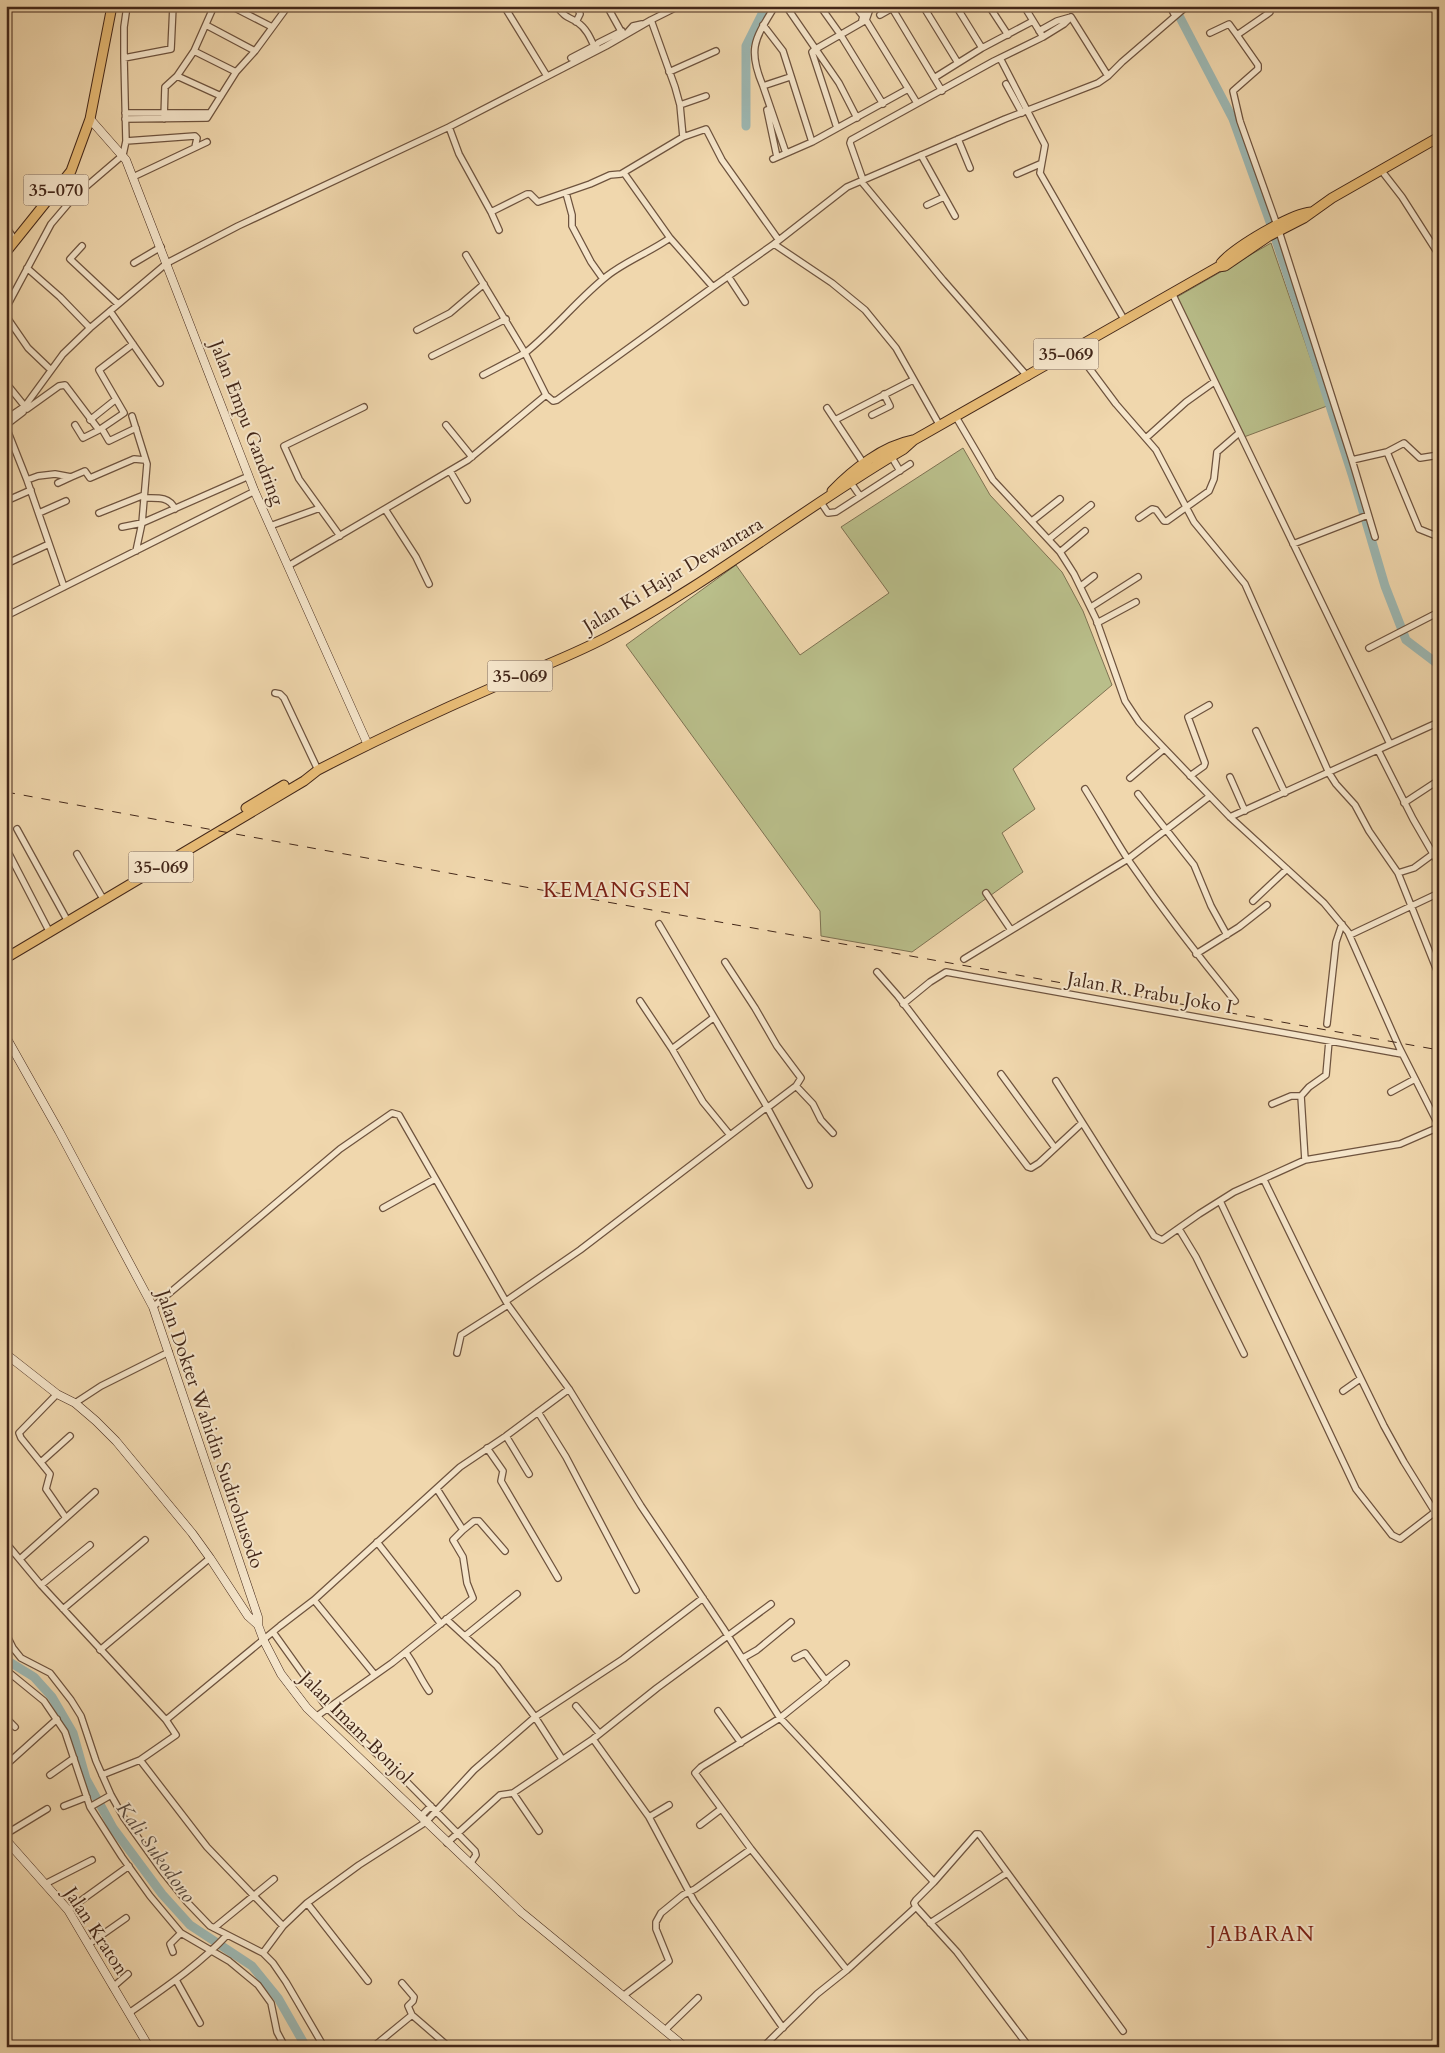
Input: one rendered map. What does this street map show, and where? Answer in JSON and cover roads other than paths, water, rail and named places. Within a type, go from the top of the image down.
[{"type":"main road","name":"35-070","points":[[6,252],[71,171],[90,119],[112,6]]},
{"type":"main road","name":"Jalan Empu Gandring","points":[[90,119],[119,151],[133,177],[254,489],[368,745]]},
{"type":"main road","name":"35-069","points":[[1273,230],[1301,213],[1311,212],[1381,170],[1437,141]]},
{"type":"main road","name":"Jalan Ki Hajar Dewantara","points":[[6,953],[102,897],[264,796],[299,777],[316,771],[368,745],[606,638],[739,557],[852,484],[872,463],[892,458],[914,440],[1028,377],[1218,267],[1225,266],[1273,230]]},
{"type":"main road","name":"Jalan Ki Hajar Dewantara","points":[[823,501],[844,478],[872,463],[899,443],[914,440]]},
{"type":"main road","name":"Jalan Ki Hajar Dewantara","points":[[6,958],[304,781],[316,771]]},
{"type":"main road","name":"Jalan Dokter Wahidin Sudirohusodo","points":[[6,1037],[10,1052],[64,1139],[153,1307],[214,1492],[256,1610],[258,1625]]},
{"type":"main road","name":"Jalan Imam Bonjol","points":[[6,1354],[57,1394],[75,1403],[116,1441],[192,1533],[248,1616],[258,1625],[281,1674],[293,1692],[447,1843],[548,1936],[684,2047]]},
{"type":"main road","name":"Jalan Kraton","points":[[6,1840],[68,1910],[149,2047]]},
{"type":"street","points":[[6,308],[51,224],[74,197],[119,151],[126,141],[124,27],[127,6]]},
{"type":"street","points":[[124,58],[171,49],[173,6]]},
{"type":"street","points":[[164,116],[164,90],[177,76],[194,51],[214,6]]},
{"type":"street","points":[[231,6],[272,27]]},
{"type":"street","points":[[125,116],[209,115],[236,72],[255,51],[288,6]]},
{"type":"street","points":[[504,6],[546,76]]},
{"type":"street","points":[[557,6],[565,17],[585,29],[594,46],[593,53]]},
{"type":"street","points":[[576,22],[580,14],[577,6]]},
{"type":"street","points":[[607,6],[623,35]]},
{"type":"street","points":[[64,587],[31,490],[6,426],[26,407],[63,354],[90,328],[167,263],[238,226],[449,127],[593,53],[623,35],[633,26],[644,24],[679,6]]},
{"type":"street","points":[[775,6],[756,38],[754,52],[755,67],[786,153]]},
{"type":"street","points":[[786,6],[839,83],[856,118]]},
{"type":"street","points":[[820,6],[840,34],[883,104]]},
{"type":"street","points":[[854,6],[917,103]]},
{"type":"street","points":[[863,20],[866,6]]},
{"type":"street","points":[[837,128],[812,56],[815,49],[863,20],[871,6]]},
{"type":"street","points":[[922,6],[958,63]]},
{"type":"street","points":[[956,6],[982,48]]},
{"type":"street","points":[[989,6],[1008,35]]},
{"type":"street","points":[[1024,6],[1043,37]]},
{"type":"street","points":[[1170,6],[1177,14]]},
{"type":"street","points":[[466,255],[506,319],[546,395],[553,401],[556,400],[776,241],[847,187],[958,139],[1098,83],[1187,6]]},
{"type":"street","points":[[1237,35],[1270,12],[1270,6]]},
{"type":"street","points":[[880,15],[893,7],[942,90]]},
{"type":"street","points":[[1039,31],[1057,21],[1071,17]]},
{"type":"street","points":[[1071,17],[1108,76]]},
{"type":"street","points":[[1028,377],[949,288],[862,180],[850,140],[1000,58],[1043,37],[1064,24],[1071,17]]},
{"type":"street","points":[[651,20],[680,109],[684,137]]},
{"type":"street","points":[[934,78],[982,48],[1033,21]]},
{"type":"street","points":[[1210,34],[1229,24],[1258,65],[1258,69],[1237,85],[1232,94],[1273,230],[1352,460],[1374,536]]},
{"type":"street","points":[[206,25],[255,51]]},
{"type":"street","points":[[763,25],[783,51],[812,142]]},
{"type":"street","points":[[570,58],[623,35]]},
{"type":"street","points":[[194,51],[236,72]]},
{"type":"street","points":[[669,72],[716,51]]},
{"type":"street","points":[[1000,58],[1024,112]]},
{"type":"street","points":[[177,76],[221,96]]},
{"type":"street","points":[[763,86],[790,76]]},
{"type":"street","points":[[1006,84],[1045,145],[1040,164],[1040,173],[1044,181],[1125,321]]},
{"type":"street","points":[[768,102],[767,108],[775,158],[812,142],[908,89]]},
{"type":"street","points":[[680,109],[706,96]]},
{"type":"street","points":[[449,127],[459,154],[499,230]]},
{"type":"street","points":[[491,212],[528,194],[532,195],[538,202],[610,175],[620,174],[684,137],[706,129],[722,160],[776,241],[805,266],[843,291],[865,310],[896,348],[940,426]]},
{"type":"street","points":[[126,141],[195,136],[197,138],[195,147]]},
{"type":"street","points":[[958,139],[970,168]]},
{"type":"street","points":[[133,177],[207,142]]},
{"type":"street","points":[[921,155],[955,216]]},
{"type":"street","points":[[1017,174],[1040,164]]},
{"type":"street","points":[[1381,170],[1402,198],[1439,256]]},
{"type":"street","points":[[620,174],[670,238],[713,287]]},
{"type":"street","points":[[566,193],[574,230],[603,280]]},
{"type":"street","points":[[928,205],[944,197]]},
{"type":"street","points":[[6,227],[15,240]]},
{"type":"street","points":[[483,375],[525,353],[547,335],[603,280],[670,238]]},
{"type":"street","points":[[82,246],[70,259],[118,304]]},
{"type":"street","points":[[134,263],[161,247]]},
{"type":"street","points":[[26,268],[60,297],[90,328]]},
{"type":"street","points":[[728,276],[745,302]]},
{"type":"street","points":[[417,330],[450,313],[484,284]]},
{"type":"street","points":[[1172,293],[1390,744]]},
{"type":"street","points":[[110,312],[160,383]]},
{"type":"street","points":[[6,316],[28,348],[51,370]]},
{"type":"street","points":[[432,356],[506,319]]},
{"type":"street","points":[[75,425],[83,438],[100,430],[124,412],[115,400],[116,396],[99,370],[133,344]]},
{"type":"street","points":[[1075,349],[1116,404],[1156,450],[1186,508],[1245,584],[1330,773],[1336,784],[1355,805],[1369,831],[1398,873],[1438,973]]},
{"type":"street","points":[[838,418],[913,380]]},
{"type":"street","points":[[1146,438],[1186,402],[1214,382]]},
{"type":"street","points":[[6,383],[26,407]]},
{"type":"street","points":[[6,419],[59,386],[65,385],[90,420],[109,441],[136,428]]},
{"type":"street","points":[[872,415],[890,406],[884,394]]},
{"type":"street","points":[[288,566],[472,457],[546,395]]},
{"type":"street","points":[[90,420],[115,400]]},
{"type":"street","points":[[340,536],[299,479],[284,445],[364,407]]},
{"type":"street","points":[[827,408],[838,418],[872,463]]},
{"type":"street","points":[[132,416],[147,464],[142,523],[137,549]]},
{"type":"street","points":[[956,417],[993,480],[1060,552],[1081,586],[1118,677],[1127,706],[1145,730],[1193,774],[1210,796],[1324,903],[1346,930],[1402,1054],[1439,1127],[1400,1144],[1305,1160],[1234,1192],[1164,1239],[1159,1240],[1056,1082]]},
{"type":"street","points":[[446,425],[472,457]]},
{"type":"street","points":[[1139,518],[1152,509],[1156,510],[1166,521],[1209,491],[1214,479],[1217,452],[1239,433]]},
{"type":"street","points":[[1352,460],[1387,452],[1404,443],[1420,458],[1439,455]]},
{"type":"street","points":[[1387,452],[1419,529],[1439,537]]},
{"type":"street","points":[[58,483],[85,471],[90,478],[134,459],[143,458],[145,460]]},
{"type":"street","points":[[892,458],[898,469]]},
{"type":"street","points":[[823,501],[828,513],[836,512],[858,494],[898,469],[910,464]]},
{"type":"street","points":[[450,471],[467,500]]},
{"type":"street","points":[[27,480],[38,476],[56,474],[71,477]]},
{"type":"street","points":[[122,527],[142,523],[249,476]]},
{"type":"street","points":[[852,484],[858,494]]},
{"type":"street","points":[[6,616],[254,489]]},
{"type":"street","points":[[6,501],[31,490]]},
{"type":"street","points":[[99,513],[144,497],[162,498],[172,504],[175,509]]},
{"type":"street","points":[[1032,521],[1060,499]]},
{"type":"street","points":[[39,513],[66,501]]},
{"type":"street","points":[[1048,538],[1092,505]]},
{"type":"street","points":[[270,526],[320,508]]},
{"type":"street","points":[[385,509],[416,557],[429,584]]},
{"type":"street","points":[[1293,544],[1367,515]]},
{"type":"street","points":[[1060,552],[1084,531]]},
{"type":"street","points":[[6,564],[49,544]]},
{"type":"street","points":[[1081,586],[1094,576]]},
{"type":"street","points":[[1091,607],[1138,576]]},
{"type":"street","points":[[1097,623],[1136,602]]},
{"type":"street","points":[[1369,648],[1439,612]]},
{"type":"street","points":[[275,693],[280,694],[284,698],[316,771]]},
{"type":"street","points":[[1193,774],[1204,766],[1205,763],[1188,717],[1209,706]]},
{"type":"street","points":[[1232,817],[1439,722]]},
{"type":"street","points":[[1256,731],[1285,793]]},
{"type":"street","points":[[1130,778],[1164,749]]},
{"type":"street","points":[[1378,750],[1404,803],[1439,864]]},
{"type":"street","points":[[1230,777],[1243,812]]},
{"type":"street","points":[[1404,803],[1439,780]]},
{"type":"street","points":[[1085,789],[1128,859],[1196,954],[1235,1001]]},
{"type":"street","points":[[1138,794],[1168,829],[1194,865],[1211,906],[1227,935]]},
{"type":"street","points":[[964,959],[1128,859],[1210,796]]},
{"type":"street","points":[[17,829],[66,918]]},
{"type":"street","points":[[6,848],[48,929]]},
{"type":"street","points":[[77,854],[102,897]]},
{"type":"street","points":[[1398,873],[1414,868],[1433,854]]},
{"type":"street","points":[[1253,901],[1287,869]]},
{"type":"street","points":[[986,893],[1011,930]]},
{"type":"street","points":[[1327,1024],[1336,942],[1346,930],[1412,906],[1439,893]]},
{"type":"street","points":[[1196,954],[1227,935],[1267,904]]},
{"type":"street","points":[[659,924],[767,1108],[809,1185]]},
{"type":"street","points":[[457,1353],[460,1335],[580,1250],[796,1086],[801,1077],[777,1046],[755,1008],[724,962]]},
{"type":"street","points":[[877,972],[1028,1167],[1031,1168],[1040,1163],[1082,1123]]},
{"type":"street","name":"Jalan R. Prabu Joko I","points":[[903,1004],[930,982],[946,972],[1402,1054]]},
{"type":"street","points":[[640,1001],[672,1049],[703,1102],[730,1135]]},
{"type":"street","points":[[672,1049],[714,1018]]},
{"type":"street","points":[[1305,1160],[1301,1096],[1309,1087],[1326,1075],[1329,1041]]},
{"type":"street","points":[[1001,1074],[1055,1148]]},
{"type":"street","points":[[1390,1092],[1415,1079]]},
{"type":"street","points":[[796,1086],[833,1133]]},
{"type":"street","points":[[1272,1104],[1291,1096],[1301,1096]]},
{"type":"street","points":[[153,1307],[340,1149],[392,1113],[399,1115],[507,1303],[569,1388],[641,1506],[743,1658],[780,1718],[934,1882]]},
{"type":"street","points":[[383,1208],[436,1179]]},
{"type":"street","points":[[1220,1201],[1359,1493],[1398,1539],[1437,1511],[1404,1462],[1360,1379],[1264,1180]]},
{"type":"street","points":[[1179,1229],[1196,1257],[1244,1354]]},
{"type":"street","points":[[75,1403],[101,1386],[168,1352]]},
{"type":"street","points":[[1343,1391],[1360,1379]]},
{"type":"street","points":[[166,1720],[314,1600],[460,1467],[506,1436],[569,1388]]},
{"type":"street","points":[[57,1394],[19,1433],[51,1477],[46,1489],[66,1518]]},
{"type":"street","points":[[538,1412],[566,1457],[636,1590]]},
{"type":"street","points":[[41,1462],[70,1436]]},
{"type":"street","points":[[506,1436],[529,1474]]},
{"type":"street","points":[[487,1448],[503,1471],[501,1482],[558,1578]]},
{"type":"street","points":[[437,1489],[463,1530]]},
{"type":"street","points":[[20,1559],[95,1492]]},
{"type":"street","points":[[317,1716],[406,1653],[473,1597],[467,1583],[463,1557],[453,1540],[463,1530],[474,1521],[479,1521],[505,1551]]},
{"type":"street","points":[[63,1608],[145,1540]]},
{"type":"street","points":[[377,1542],[443,1622],[465,1636],[497,1666],[536,1717],[562,1759]]},
{"type":"street","points":[[6,1543],[41,1585],[166,1720],[176,1736],[140,1760],[102,1774]]},
{"type":"street","points":[[41,1585],[90,1545]]},
{"type":"street","points":[[100,1650],[210,1558]]},
{"type":"street","points":[[465,1636],[517,1594]]},
{"type":"street","points":[[263,1953],[283,1926],[307,1903],[424,1819],[437,1812],[474,1770],[536,1717],[624,1660],[703,1598]]},
{"type":"street","points":[[314,1600],[375,1675]]},
{"type":"street","points":[[447,1843],[501,1794],[513,1794],[593,1739],[771,1604]]},
{"type":"street","points":[[743,1658],[791,1622]]},
{"type":"street","points":[[273,1632],[328,1709],[431,1806],[475,1851],[476,1855],[470,1864]]},
{"type":"street","points":[[6,1634],[13,1648],[22,1658],[50,1673],[71,1700],[81,1716],[109,1796],[162,1871],[187,1902],[214,1928],[226,1936],[263,1953],[273,1963],[324,2047]]},
{"type":"street","points":[[406,1653],[417,1669],[419,1678],[429,1690]]},
{"type":"street","points":[[795,1658],[806,1653],[826,1680]]},
{"type":"street","points":[[846,1664],[780,1718],[695,1771],[697,1777],[751,1849],[847,1970]]},
{"type":"street","points":[[6,1670],[44,1701],[65,1732],[86,1797],[129,1866],[181,1933],[212,1950],[258,1985],[272,2007],[278,2035],[285,2047]]},
{"type":"street","points":[[576,1706],[599,1733]]},
{"type":"street","points":[[718,1711],[741,1743]]},
{"type":"street","points":[[6,1718],[15,1727]]},
{"type":"street","points":[[6,1765],[57,1720]]},
{"type":"street","points":[[593,1739],[649,1818],[688,1893],[783,2028]]},
{"type":"street","points":[[50,1776],[74,1758]]},
{"type":"street","points":[[140,1760],[207,1847],[283,1926]]},
{"type":"street","points":[[513,1794],[539,1831]]},
{"type":"street","points":[[92,1806],[109,1796]]},
{"type":"street","points":[[64,1806],[86,1797]]},
{"type":"street","points":[[649,1818],[669,1804]]},
{"type":"street","points":[[424,1819],[431,1806]]},
{"type":"street","points":[[6,1834],[47,1809]]},
{"type":"street","points":[[700,1825],[722,1809]]},
{"type":"street","points":[[1029,2047],[957,1952],[914,1903],[978,1833],[1123,2031]]},
{"type":"street","points":[[623,1996],[669,1961],[657,1932],[656,1922],[661,1914],[683,1895],[751,1849]]},
{"type":"street","points":[[45,1884],[92,1860]]},
{"type":"street","points":[[68,1910],[129,1866]]},
{"type":"street","points":[[930,1923],[1007,1872]]},
{"type":"street","points":[[214,1928],[274,1879]]},
{"type":"street","points":[[307,1903],[368,1981]]},
{"type":"street","points":[[763,2047],[817,1994],[847,1970],[916,1907]]},
{"type":"street","points":[[89,1944],[126,1918]]},
{"type":"street","points":[[173,1952],[170,1945],[181,1933]]},
{"type":"street","points":[[128,2013],[176,1980],[226,1936]]},
{"type":"street","points":[[113,1987],[128,1974]]},
{"type":"street","points":[[176,1980],[200,2023]]},
{"type":"street","points":[[402,1983],[414,1998],[408,2006],[412,2015],[449,2047]]},
{"type":"street","points":[[665,2030],[698,1998]]},
{"type":"street","points":[[373,2047],[412,2015]]},
{"type":"waterway","points":[[746,126],[746,46],[766,6]]},
{"type":"waterway","points":[[1174,6],[1233,119],[1303,322],[1352,474],[1385,586],[1406,640],[1439,665]]},
{"type":"waterway","name":"Kali Sukodono","points":[[6,1657],[8,1661],[34,1677],[52,1697],[73,1733],[86,1779],[113,1828],[162,1894],[190,1925],[252,1966],[278,1998],[306,2047]]},
{"type":"railway","points":[[6,792],[607,902],[1439,1050]]},
{"type":"district","name":"KEMANGSEN","points":[[617,890]]},
{"type":"district","name":"JABARAN","points":[[1262,1934]]}]
